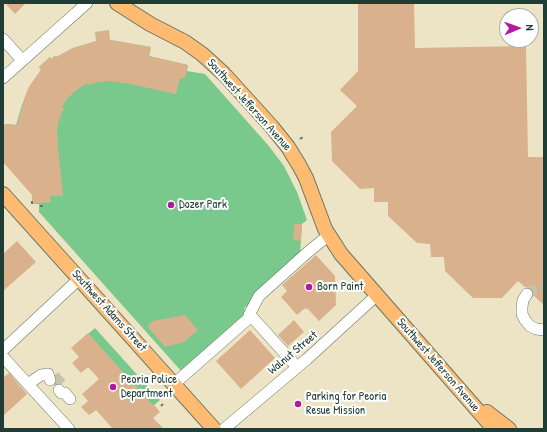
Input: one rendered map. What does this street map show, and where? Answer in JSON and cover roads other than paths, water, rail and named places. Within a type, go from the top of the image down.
[{"type":"main road","name":"Southwest Jefferson Avenue","points":[[117,3],[150,24],[192,46],[213,63],[231,81],[272,127],[295,159],[306,178],[320,216],[329,235],[348,262],[494,429]]},
{"type":"main road","name":"Southwest Adams Street","points":[[3,194],[214,429]]},
{"type":"main road","points":[[439,366],[478,404],[509,429]]},
{"type":"street","points":[[3,78],[87,3]]},
{"type":"street","points":[[3,39],[22,60]]},
{"type":"street","points":[[174,384],[250,318],[249,315],[259,296],[329,235]]},
{"type":"street","points":[[3,350],[79,279]]},
{"type":"street","points":[[528,294],[523,300],[522,314],[530,326],[536,329],[544,330]]},
{"type":"street","name":"Walnut Street","points":[[224,429],[297,367],[377,295]]},
{"type":"street","points":[[250,318],[252,317],[297,367]]},
{"type":"street","points":[[3,357],[69,429]]},
{"type":"street","points":[[28,384],[41,375],[51,377]]},
{"type":"tunnel","points":[[527,294],[533,290],[544,288]]},
{"type":"tunnel","points":[[54,376],[64,387]]},
{"type":"place","name":"Dozer Park","points":[[171,205]]},
{"type":"place","name":"Born Paint","points":[[309,287]]},
{"type":"place","name":"Peoria Police Department","points":[[113,387]]},
{"type":"place","name":"Parking for Peoria Resue Mission","points":[[298,404]]}]
